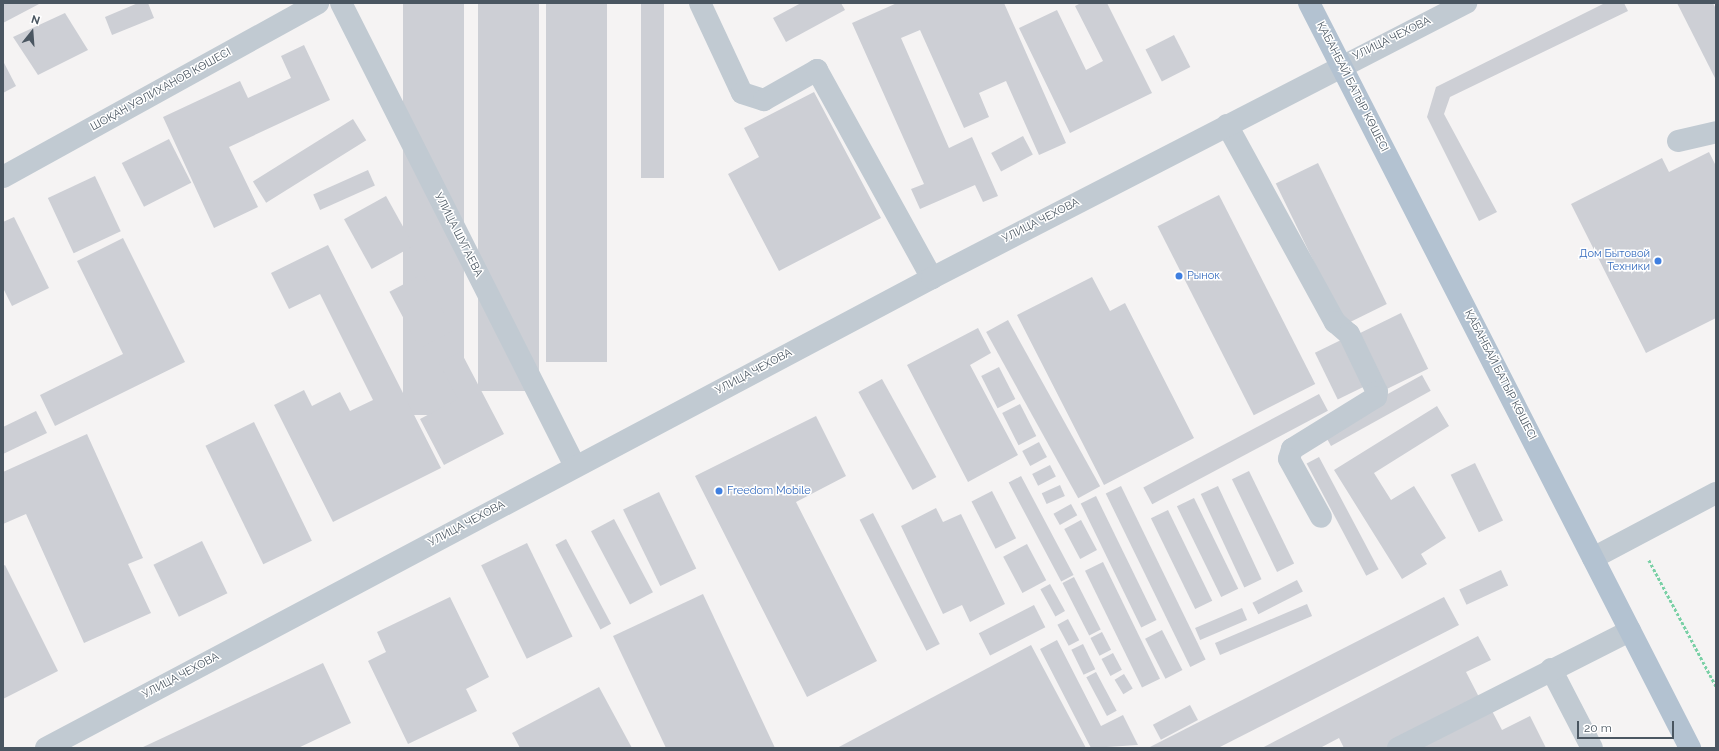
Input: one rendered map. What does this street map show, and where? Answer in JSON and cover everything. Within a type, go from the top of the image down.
[{"type":"main road","name":"ҚАБАНБАЙ БАТЫР КӨШЕСІ","points":[[1309,3],[1690,748]]},
{"type":"street","name":"ШОҚАН УӘЛИХАНОВ КӨШЕСІ","points":[[3,176],[318,3]]},
{"type":"street","name":"УЛИЦА ШУГАЕВА","points":[[341,3],[575,466]]},
{"type":"street","points":[[700,3],[742,93],[764,100],[817,70],[932,278]]},
{"type":"street","name":"УЛИЦА ЧЕХОВА","points":[[46,748],[575,466],[932,278],[1341,65],[1466,3]]},
{"type":"street","points":[[1227,125],[1335,322],[1349,334],[1377,392],[1376,396],[1292,449],[1289,459],[1321,517]]},
{"type":"street","points":[[1678,141],[1716,132]]},
{"type":"street","points":[[1593,558],[1716,493]]},
{"type":"street","points":[[1398,748],[1630,631]]},
{"type":"street","points":[[1552,669],[1592,748]]},
{"type":"path","points":[[1636,535],[1716,686]]},
{"type":"building","points":[[3,3],[41,3],[3,23]]},
{"type":"building","points":[[138,3],[148,3],[154,18],[112,35],[105,17]]},
{"type":"building","points":[[403,3],[464,3],[464,415],[403,415]]},
{"type":"building","points":[[478,3],[539,3],[539,391],[478,391]]},
{"type":"building","points":[[546,3],[607,3],[607,362],[546,362]]},
{"type":"building","points":[[641,3],[664,3],[664,178],[641,178]]},
{"type":"building","points":[[801,3],[841,3],[845,10],[786,42],[773,18]]},
{"type":"building","points":[[897,3],[1004,3],[1066,143],[1039,155],[1006,81],[979,93],[989,117],[964,128],[920,30],[901,38],[949,148],[972,137],[998,196],[983,202],[975,185],[920,209],[911,189],[924,184],[852,23]]},
{"type":"building","points":[[1081,3],[1107,3],[1152,93],[1070,133],[1019,28],[1057,10],[1086,70],[1103,61],[1075,6]]},
{"type":"building","points":[[1605,3],[1624,3],[1628,11],[1450,97],[1444,114],[1497,212],[1479,221],[1427,117],[1436,87]]},
{"type":"building","points":[[1677,3],[1713,3],[1716,9],[1716,80]]},
{"type":"building","points":[[65,13],[88,50],[38,75],[13,37]]},
{"type":"building","points":[[1174,35],[1190,67],[1162,82],[1145,50]]},
{"type":"building","points":[[304,45],[330,100],[229,147],[258,207],[214,228],[163,117],[240,81],[248,98],[291,78],[281,56]]},
{"type":"building","points":[[3,61],[16,86],[3,93]]},
{"type":"building","points":[[814,92],[881,218],[779,271],[728,174],[759,157],[744,128]]},
{"type":"building","points":[[353,119],[366,140],[266,203],[253,182]]},
{"type":"building","points":[[1023,136],[1033,155],[1001,171],[991,153]]},
{"type":"building","points":[[169,139],[191,183],[144,207],[122,163]]},
{"type":"building","name":"Дом Бытовой Техники","points":[[1709,152],[1716,166],[1716,318],[1646,353],[1571,204],[1662,158],[1669,172]]},
{"type":"building","points":[[1318,163],[1387,304],[1345,325],[1276,184]]},
{"type":"building","points":[[368,170],[375,186],[320,210],[313,194]]},
{"type":"building","points":[[95,176],[121,231],[74,253],[48,198]]},
{"type":"building","points":[[1219,195],[1315,384],[1254,415],[1158,226]]},
{"type":"building","points":[[386,196],[414,246],[372,269],[344,219]]},
{"type":"building","points":[[14,217],[49,288],[12,306],[3,288],[3,222]]},
{"type":"building","points":[[123,238],[185,362],[55,426],[40,395],[123,354],[77,261]]},
{"type":"building","points":[[328,245],[441,468],[333,522],[274,405],[304,390],[312,406],[340,392],[350,411],[373,400],[320,294],[289,309],[271,273]]},
{"type":"building","points":[[423,274],[453,331],[419,348],[389,292]]},
{"type":"building","points":[[1092,277],[1110,311],[1125,303],[1194,438],[1104,485],[1017,315]]},
{"type":"building","points":[[1401,313],[1428,369],[1383,391],[1356,335]]},
{"type":"building","points":[[1008,320],[1100,486],[1078,498],[986,332]]},
{"type":"building","points":[[978,328],[991,353],[970,365],[1018,455],[968,482],[907,365]]},
{"type":"building","points":[[1341,340],[1364,387],[1338,399],[1315,353]]},
{"type":"building","points":[[461,352],[504,434],[444,465],[420,419],[458,399],[439,363]]},
{"type":"building","points":[[999,367],[1015,399],[998,408],[981,376]]},
{"type":"building","points":[[1422,375],[1431,391],[1331,446],[1322,430]]},
{"type":"building","points":[[882,379],[936,477],[913,490],[858,392]]},
{"type":"building","points":[[1319,394],[1328,411],[1152,504],[1143,487]]},
{"type":"building","points":[[1020,404],[1036,436],[1019,445],[1002,413]]},
{"type":"building","points":[[1437,406],[1449,426],[1374,473],[1391,500],[1414,486],[1446,538],[1421,554],[1427,564],[1402,579],[1334,470]]},
{"type":"building","points":[[36,411],[47,433],[3,454],[3,427]]},
{"type":"building","points":[[816,416],[846,476],[796,502],[877,661],[807,697],[695,476]]},
{"type":"building","points":[[254,422],[312,541],[263,564],[205,446]]},
{"type":"building","points":[[87,434],[143,558],[128,564],[151,613],[84,643],[26,514],[3,524],[3,472]]},
{"type":"building","points":[[1039,442],[1047,457],[1030,466],[1022,451]]},
{"type":"building","points":[[1319,457],[1379,569],[1366,576],[1307,464]]},
{"type":"building","points":[[1475,463],[1503,521],[1479,532],[1451,475]]},
{"type":"building","points":[[1050,465],[1056,477],[1038,486],[1032,474]]},
{"type":"building","points":[[1249,471],[1294,564],[1277,572],[1232,479]]},
{"type":"building","points":[[1021,476],[1074,575],[1061,581],[1009,483]]},
{"type":"building","points":[[1060,485],[1065,496],[1047,504],[1042,493]]},
{"type":"building","points":[[1121,486],[1206,659],[1190,667],[1106,493]]},
{"type":"building","points":[[1218,486],[1262,579],[1244,587],[1201,494]]},
{"type":"building","points":[[992,491],[1016,538],[996,549],[972,501]]},
{"type":"building","points":[[659,492],[696,568],[660,586],[623,510]]},
{"type":"building","points":[[1096,496],[1156,620],[1141,627],[1081,503]]},
{"type":"building","points":[[1194,498],[1238,589],[1221,597],[1177,506]]},
{"type":"building","points":[[1071,504],[1077,515],[1060,525],[1054,514]]},
{"type":"building","points":[[936,508],[943,522],[961,514],[1005,604],[970,622],[962,605],[943,614],[901,526]]},
{"type":"building","points":[[1168,510],[1212,601],[1195,609],[1151,518]]},
{"type":"building","points":[[873,513],[940,644],[926,651],[860,520]]},
{"type":"building","points":[[614,519],[653,592],[630,604],[591,531]]},
{"type":"building","points":[[1081,520],[1097,550],[1080,559],[1064,529]]},
{"type":"building","points":[[566,539],[611,624],[600,629],[555,545]]},
{"type":"building","points":[[202,541],[227,593],[179,617],[153,565]]},
{"type":"building","points":[[527,543],[573,636],[527,659],[481,565]]},
{"type":"building","points":[[1027,544],[1046,580],[1022,593],[1003,557]]},
{"type":"building","points":[[1103,562],[1160,679],[1142,688],[1085,571]]},
{"type":"building","points":[[5,565],[58,671],[3,699],[3,566]]},
{"type":"building","points":[[1501,570],[1508,585],[1466,605],[1459,589]]},
{"type":"building","points":[[1074,577],[1101,630],[1089,635],[1062,583]]},
{"type":"building","points":[[1297,580],[1303,592],[1258,614],[1252,603]]},
{"type":"building","points":[[1050,584],[1065,611],[1055,616],[1040,589]]},
{"type":"building","points":[[703,594],[775,748],[666,748],[613,636]]},
{"type":"building","points":[[450,597],[489,677],[466,689],[477,711],[408,744],[368,661],[386,652],[377,632]]},
{"type":"building","points":[[1444,597],[1459,625],[1218,748],[1148,748]]},
{"type":"building","points":[[1307,604],[1312,616],[1220,655],[1215,643]]},
{"type":"building","points":[[1034,605],[1045,627],[990,655],[979,633]]},
{"type":"building","points":[[1242,608],[1247,620],[1200,640],[1195,628]]},
{"type":"building","points":[[1068,619],[1079,640],[1069,646],[1057,625]]},
{"type":"building","points":[[1162,630],[1182,670],[1166,679],[1145,639]]},
{"type":"building","points":[[1102,632],[1111,650],[1099,656],[1090,638]]},
{"type":"building","points":[[1478,636],[1491,660],[1466,672],[1480,699],[1386,748],[1344,748],[1339,738],[1320,748],[1262,748]]},
{"type":"building","points":[[1057,640],[1101,726],[1123,715],[1138,745],[1091,748],[1040,649]]},
{"type":"building","points":[[1083,644],[1095,669],[1084,675],[1071,650]]},
{"type":"building","points":[[1031,645],[1086,748],[837,748]]},
{"type":"building","points":[[1113,653],[1122,670],[1110,676],[1102,659]]},
{"type":"building","points":[[323,663],[351,723],[298,748],[141,748]]},
{"type":"building","points":[[1096,672],[1117,711],[1107,716],[1086,677]]},
{"type":"building","points":[[1124,674],[1133,689],[1123,694],[1115,680]]},
{"type":"building","points":[[599,687],[632,748],[520,748],[512,733]]},
{"type":"building","points":[[1190,705],[1198,720],[1161,740],[1153,725]]},
{"type":"building","points":[[1491,709],[1502,730],[1530,716],[1546,748],[1413,748]]},
{"type":"place","name":"Дом Бытовой Техники","points":[[1658,261]]},
{"type":"place","name":"Рынок","points":[[1179,276]]},
{"type":"place","name":"Freedom Mobile","points":[[719,491]]}]
